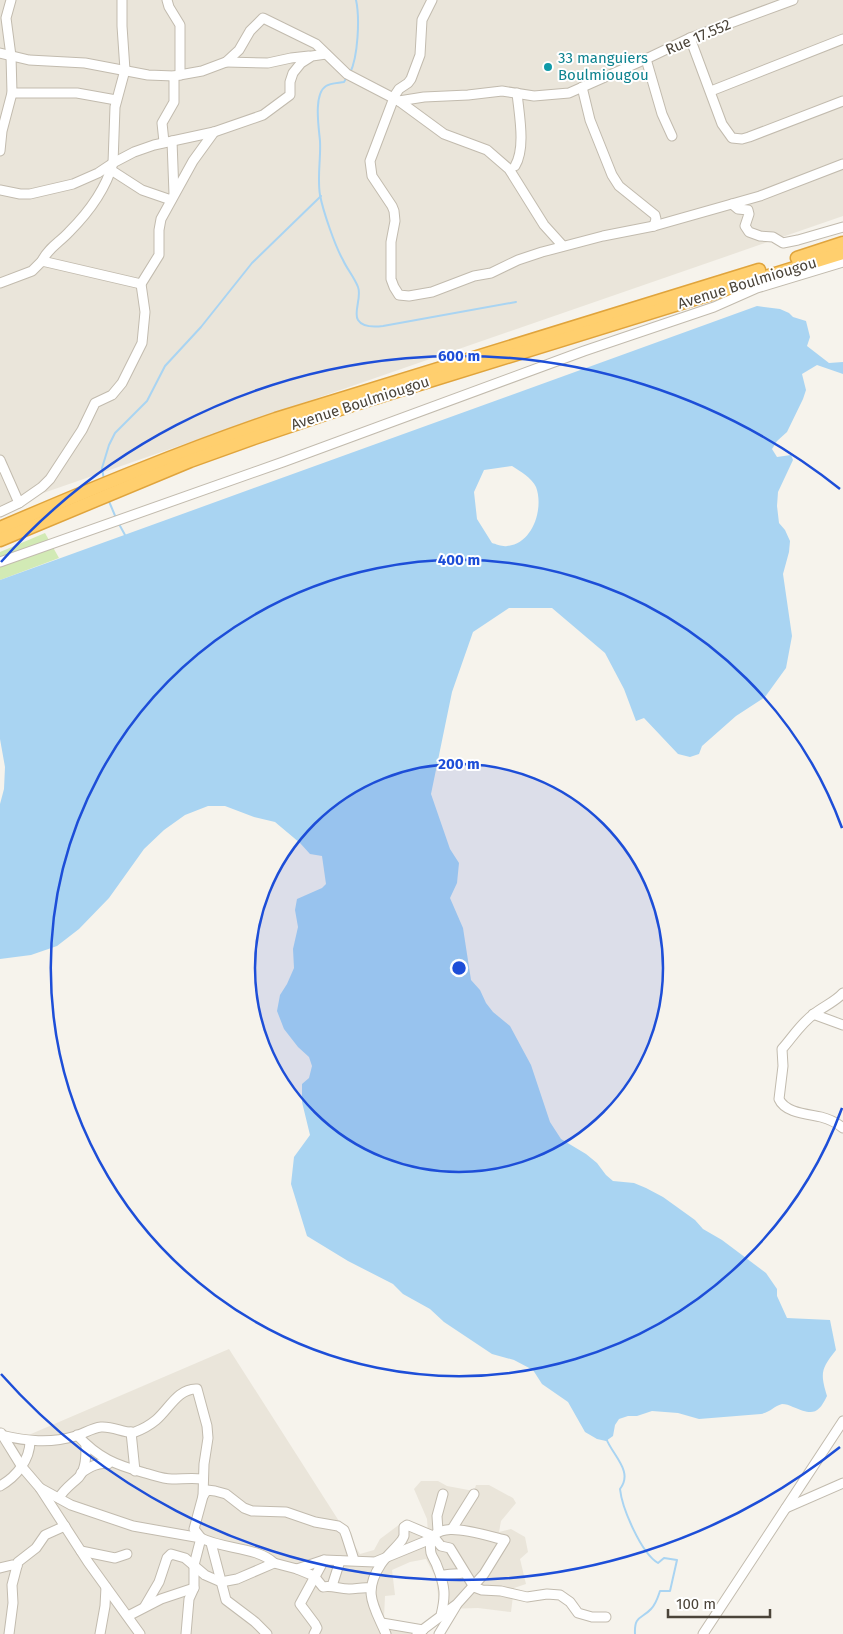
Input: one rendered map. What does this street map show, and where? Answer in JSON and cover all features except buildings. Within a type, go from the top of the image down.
[{"type":"highway","name":"Avenue Boulmiougou","points":[[0,528],[75,502],[127,481],[222,438],[276,419],[843,243]]},
{"type":"highway","name":"Avenue Boulmiougou","points":[[127,481],[332,412],[843,253]]},
{"type":"highway","name":"Avenue Boulmiougou","points":[[0,540],[75,502]]},
{"type":"street","points":[[0,151],[2,131],[12,94],[11,56],[3,19],[11,0]]},
{"type":"street","points":[[0,283],[32,271],[42,261],[47,252],[72,229],[90,207],[107,181],[112,166],[116,100],[125,70],[122,0]]},
{"type":"street","points":[[167,0],[180,25],[174,102],[162,123],[168,142],[172,197]]},
{"type":"street","points":[[432,0],[422,20],[420,55],[411,79],[396,92],[396,100],[370,161],[372,176],[394,211],[391,272],[392,282],[399,295],[409,296],[432,292],[474,276],[491,273],[518,260],[563,246],[654,226],[760,196],[843,164]]},
{"type":"street","name":"Rue 17.552","points":[[396,100],[502,91],[534,96],[569,93],[690,38],[793,0]]},
{"type":"street","points":[[0,53],[29,60],[85,63],[148,75],[177,76],[208,69],[226,62],[239,50],[250,31],[263,18],[316,44],[347,74],[396,100],[444,134],[487,150],[512,170],[544,225],[563,246]]},
{"type":"street","points":[[690,38],[722,124],[729,136],[736,139],[749,137],[843,101]]},
{"type":"street","points":[[710,91],[843,39]]},
{"type":"street","points":[[226,62],[268,63],[326,54]]},
{"type":"street","points":[[0,190],[30,194],[73,184],[98,174],[134,152],[214,132],[263,115],[288,98],[291,92],[290,82],[293,73],[301,63],[312,56]]},
{"type":"street","points":[[646,59],[662,114],[672,136]]},
{"type":"street","points":[[582,87],[590,120],[612,175],[619,186],[655,215],[654,226]]},
{"type":"street","points":[[12,94],[83,93],[116,100]]},
{"type":"street","points":[[512,170],[518,160],[520,140],[518,94]]},
{"type":"street","points":[[0,512],[19,504],[50,479],[82,430],[95,403],[112,395],[122,383],[142,343],[145,312],[141,284],[159,255],[160,224],[172,197],[214,132]]},
{"type":"street","points":[[112,166],[142,190],[172,197]]},
{"type":"street","points":[[732,204],[738,209],[748,210],[749,214],[745,226],[749,232],[760,236],[773,237],[782,243],[843,227]]},
{"type":"street","points":[[42,261],[141,284]]},
{"type":"street","points":[[0,562],[283,462],[584,351],[714,307],[757,288],[843,262]]},
{"type":"street","points":[[0,460],[19,504]]},
{"type":"street","points":[[843,993],[838,999],[813,1014],[782,1050],[783,1061],[779,1102],[803,1114],[822,1118],[843,1128]]},
{"type":"street","points":[[813,1014],[843,1025]]},
{"type":"street","points":[[1,1434],[30,1441],[62,1439],[93,1428],[109,1427],[132,1432],[148,1426],[157,1420],[172,1401],[179,1396],[190,1390],[197,1389],[208,1434],[203,1496],[194,1528],[201,1538],[194,1565],[194,1588],[189,1599],[186,1634]]},
{"type":"street","points":[[703,1634],[843,1421]]},
{"type":"street","points":[[132,1432],[136,1471]]},
{"type":"street","points":[[1,1434],[22,1467],[40,1488],[81,1551],[140,1634]]},
{"type":"street","points":[[77,1435],[86,1445],[110,1462],[169,1479],[203,1479]]},
{"type":"street","points":[[0,1486],[22,1467],[28,1456],[30,1441]]},
{"type":"street","points":[[81,1474],[86,1461],[86,1445]]},
{"type":"street","points":[[59,1498],[63,1491],[90,1467],[103,1463],[108,1464]]},
{"type":"street","points":[[786,1508],[843,1483]]},
{"type":"street","points":[[40,1488],[71,1505],[133,1526],[201,1538],[211,1543],[263,1556],[270,1559],[274,1564]]},
{"type":"street","points":[[203,1496],[208,1490],[215,1491],[232,1497],[244,1508],[252,1511],[286,1512],[315,1522],[338,1526],[344,1530],[358,1561],[368,1568],[374,1578]]},
{"type":"street","points":[[441,1615],[445,1593],[441,1576],[431,1554],[437,1516],[443,1494]]},
{"type":"street","points":[[452,1529],[474,1494]]},
{"type":"street","points":[[9,1634],[13,1603],[12,1585],[18,1562],[36,1548],[45,1535],[65,1526]]},
{"type":"street","points":[[386,1634],[371,1601],[370,1588],[381,1564],[404,1536],[403,1529],[406,1526],[434,1536],[441,1546],[450,1548],[458,1558],[464,1573],[474,1586],[482,1590],[501,1591],[528,1597],[547,1594],[560,1595],[570,1602],[578,1613],[592,1617],[606,1617]]},
{"type":"street","points":[[297,1569],[324,1560],[375,1562],[412,1548],[452,1529],[505,1540],[492,1562],[474,1586],[457,1604],[420,1632],[382,1623]]},
{"type":"street","points":[[401,1541],[412,1548]]},
{"type":"street","points":[[211,1543],[226,1600],[255,1622],[267,1634]]},
{"type":"street","points":[[81,1551],[115,1558],[127,1554]]},
{"type":"street","points":[[145,1606],[159,1582],[167,1558],[171,1554],[185,1558],[205,1575],[222,1582],[274,1564],[297,1569],[314,1576],[328,1586]]},
{"type":"street","points":[[316,1633],[315,1624],[300,1604],[324,1560]]},
{"type":"street","points":[[328,1586],[340,1561]]},
{"type":"street","points":[[0,1568],[12,1564],[17,1566]]},
{"type":"street","points":[[441,1576],[448,1573],[458,1575],[464,1573]]},
{"type":"street","points":[[307,1590],[328,1586],[343,1589],[370,1588]]},
{"type":"street","points":[[100,1634],[106,1587]]},
{"type":"street","points":[[128,1616],[145,1606],[194,1588]]},
{"type":"street","points":[[439,1634],[457,1604]]},
{"type":"shaded area","points":[[0,0],[843,0],[843,216],[0,508]]},
{"type":"shaded area","points":[[229,1349],[360,1554],[374,1550],[380,1539],[400,1524],[428,1533],[427,1519],[414,1489],[421,1481],[438,1481],[447,1486],[474,1491],[476,1485],[489,1485],[513,1498],[516,1503],[501,1521],[499,1532],[511,1529],[525,1537],[528,1552],[520,1559],[526,1584],[514,1588],[511,1612],[478,1608],[445,1609],[439,1602],[436,1578],[426,1559],[410,1562],[392,1570],[395,1595],[385,1596],[384,1618],[388,1624],[405,1625],[411,1634],[0,1634],[0,1428],[24,1437]]},
{"type":"green space","points":[[45,533],[59,558],[0,580],[0,552]]},
{"type":"water","points":[[757,306],[780,309],[793,317],[806,321],[810,337],[807,346],[829,363],[843,362],[843,374],[817,365],[802,374],[806,390],[803,399],[787,432],[777,441],[772,449],[777,457],[791,455],[793,460],[778,492],[777,506],[779,523],[790,541],[783,574],[792,636],[786,668],[765,697],[736,716],[702,746],[699,754],[690,757],[678,754],[644,718],[636,721],[624,689],[605,653],[552,608],[509,608],[473,632],[452,692],[431,794],[450,849],[459,863],[457,883],[450,898],[463,928],[471,980],[480,990],[493,1012],[510,1026],[531,1065],[550,1122],[561,1139],[586,1154],[613,1181],[634,1183],[663,1197],[695,1220],[703,1229],[722,1240],[766,1273],[777,1289],[777,1296],[787,1318],[830,1320],[836,1350],[827,1362],[823,1372],[823,1382],[827,1396],[821,1407],[814,1412],[810,1412],[782,1404],[761,1414],[699,1419],[678,1413],[652,1411],[619,1419],[615,1425],[613,1436],[606,1441],[597,1439],[585,1432],[568,1402],[542,1384],[533,1370],[514,1360],[492,1354],[444,1322],[430,1309],[403,1294],[393,1284],[348,1261],[307,1236],[291,1184],[294,1157],[310,1135],[302,1102],[302,1084],[309,1078],[312,1066],[309,1057],[298,1047],[284,1029],[277,1011],[280,995],[294,968],[293,949],[298,927],[295,910],[297,899],[322,888],[326,884],[322,856],[310,854],[275,822],[254,817],[225,806],[208,806],[185,815],[164,830],[144,849],[109,898],[79,929],[57,946],[31,955],[0,959],[0,804],[4,789],[5,767],[0,739],[0,580]],"holes":[[[512,466],[534,484],[538,495],[538,505],[537,514],[530,532],[516,544],[504,546],[492,543],[477,519],[474,492],[484,470]]]},
{"type":"waterway","points":[[350,73],[358,37],[356,0]]},
{"type":"waterway","points":[[347,77],[344,82],[326,86],[319,96],[319,188],[333,238],[358,287],[359,295],[356,313],[360,323],[373,327],[383,326],[516,302]]},
{"type":"waterway","points":[[104,480],[102,468],[115,433],[147,401],[165,366],[201,327],[252,263],[321,196]]},
{"type":"waterway","points":[[108,499],[116,518]]},
{"type":"waterway","points":[[119,524],[125,535]]},
{"type":"waterway","points":[[606,1438],[623,1469],[625,1476],[620,1489],[624,1507],[639,1540],[645,1550],[658,1563],[664,1558],[677,1560],[670,1591],[660,1591],[653,1607],[637,1620],[635,1634]]},
{"type":"place","name":"33 manguiers Boulmiougou","points":[[548,67]]}]
